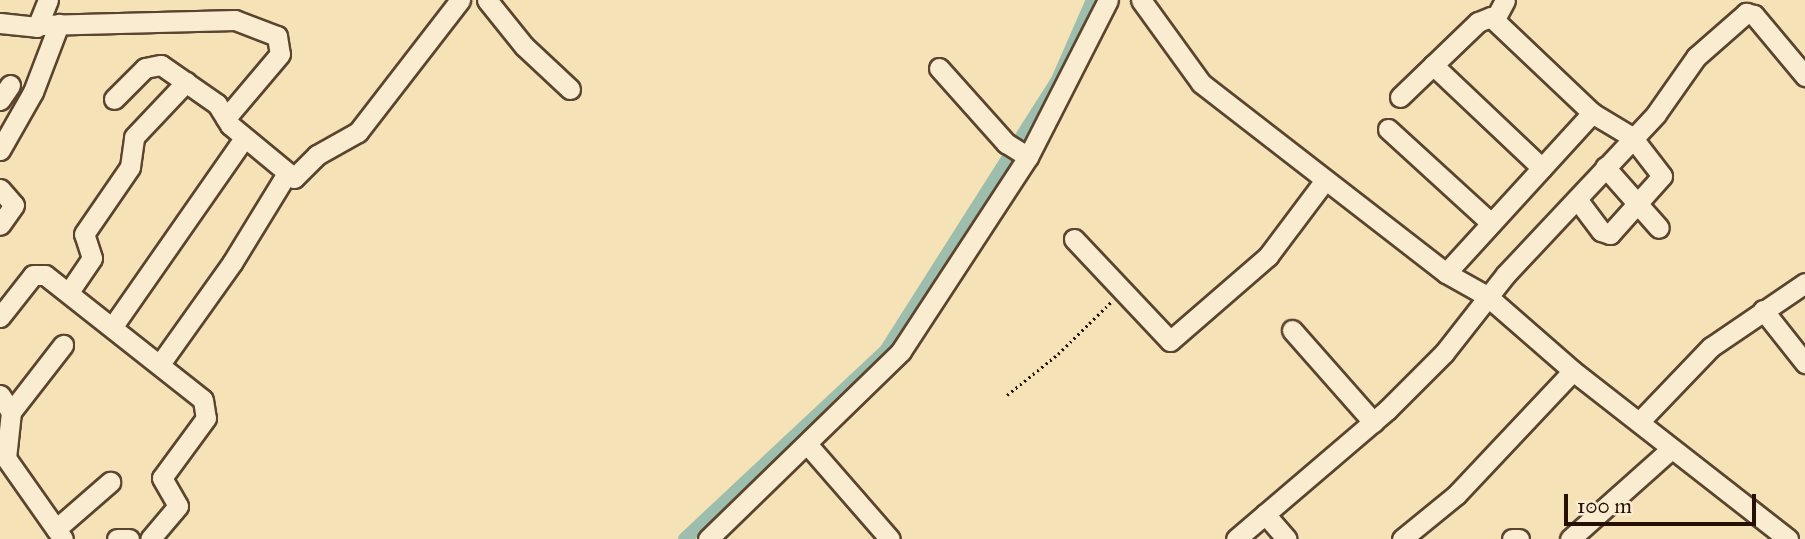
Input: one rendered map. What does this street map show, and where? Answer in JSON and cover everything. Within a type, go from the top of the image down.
[{"type":"street","points":[[0,150],[33,92],[50,25],[48,0]]},
{"type":"street","points":[[114,99],[154,65],[186,82],[217,104],[244,138],[286,175],[302,174],[317,155],[358,132],[460,0]]},
{"type":"street","points":[[487,0],[524,46],[570,89]]},
{"type":"street","points":[[708,539],[901,351],[1022,153],[1108,0]]},
{"type":"street","points":[[1140,0],[1201,83],[1446,273],[1487,296],[1573,371],[1788,539]]},
{"type":"street","points":[[1495,19],[1505,0]]},
{"type":"street","points":[[1237,539],[1373,422],[1444,353],[1487,296],[1656,114],[1704,47],[1745,13],[1754,15],[1805,76]]},
{"type":"street","points":[[1400,97],[1478,22],[1488,16],[1495,19],[1592,113],[1632,137],[1662,176],[1614,232],[1605,234],[1577,199]]},
{"type":"street","points":[[0,23],[50,25],[235,20],[277,36],[279,54],[226,118]]},
{"type":"street","points":[[1433,65],[1542,168]]},
{"type":"street","points":[[939,68],[1022,153]]},
{"type":"street","points":[[69,292],[92,258],[84,234],[130,167],[134,137],[186,82]]},
{"type":"street","points":[[1446,273],[1592,113]]},
{"type":"street","points":[[1388,129],[1491,223]]},
{"type":"street","points":[[113,326],[244,138]]},
{"type":"street","points":[[1605,167],[1637,207],[1659,228]]},
{"type":"street","points":[[160,364],[232,263],[286,175]]},
{"type":"street","points":[[1074,239],[1165,339],[1176,339],[1268,256],[1325,180]]},
{"type":"street","points":[[0,189],[14,205],[0,225]]},
{"type":"street","points":[[0,317],[38,273],[69,292],[113,326],[160,364],[207,409],[199,427],[164,471],[162,484],[178,506],[150,539]]},
{"type":"street","points":[[1639,422],[1711,347],[1805,283]]},
{"type":"street","points":[[1763,310],[1805,363]]},
{"type":"street","points":[[1292,330],[1373,422]]},
{"type":"street","points":[[63,345],[5,404],[3,461],[57,535],[110,482]]},
{"type":"street","points":[[1402,539],[1456,495],[1573,371]]},
{"type":"street","points":[[807,444],[890,539]]},
{"type":"street","points":[[1570,539],[1671,449]]},
{"type":"street","points":[[1265,514],[1287,539]]},
{"type":"street","points":[[117,539],[129,539]]},
{"type":"street","points":[[1511,539],[1519,539]]},
{"type":"path","points":[[1007,396],[1058,355],[1121,292]]},
{"type":"waterway","points":[[685,539],[886,351],[1057,82],[1093,0]]}]
